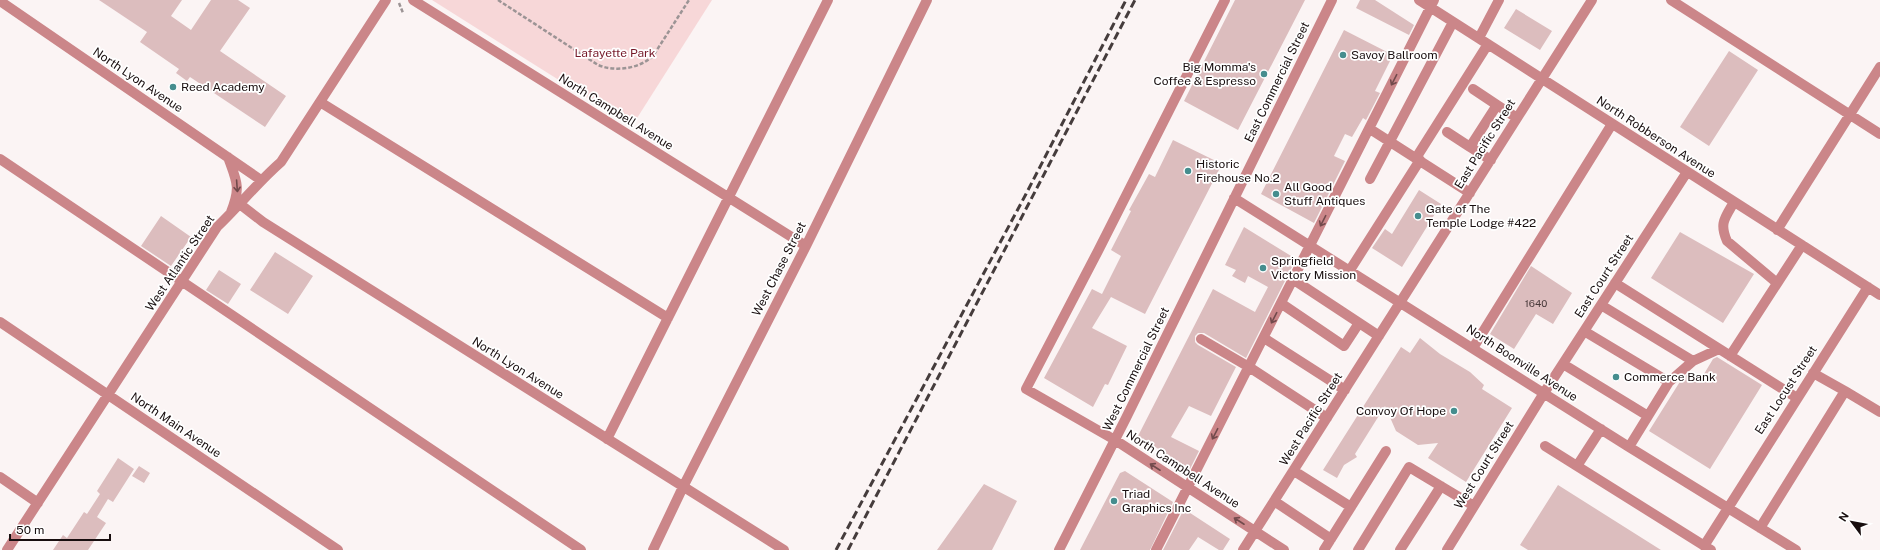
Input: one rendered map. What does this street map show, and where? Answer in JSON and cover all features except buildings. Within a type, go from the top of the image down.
[{"type":"street","name":"West Atlantic Street","points":[[7,550],[217,226],[241,205],[261,180],[281,162],[386,0]]},
{"type":"street","name":"North Campbell Avenue","points":[[413,0],[806,246]]},
{"type":"street","points":[[607,439],[828,0]]},
{"type":"street","name":"West Chase Street","points":[[653,550],[683,487],[806,246],[927,0]]},
{"type":"street","name":"North Campbell Avenue","points":[[1225,0],[1098,251],[1026,389],[1115,440],[1284,550]]},
{"type":"street","name":"East Commercial Street","points":[[1234,198],[1332,0]]},
{"type":"street","name":"North Robberson Avenue","points":[[1419,0],[1433,4],[1453,22],[1880,295]]},
{"type":"street","points":[[1479,38],[1499,0]]},
{"type":"street","name":"East Pacific Street","points":[[1401,302],[1592,0]]},
{"type":"street","points":[[1671,0],[1880,134]]},
{"type":"street","name":"North Lyon Avenue","points":[[0,1],[261,180]]},
{"type":"street","points":[[1156,550],[1433,4]]},
{"type":"street","points":[[1370,179],[1453,22]]},
{"type":"street","points":[[1350,270],[1488,44]]},
{"type":"street","points":[[1777,230],[1880,67]]},
{"type":"street","points":[[1474,89],[1518,118]]},
{"type":"street","points":[[320,102],[668,318]]},
{"type":"street","points":[[1470,147],[1497,105]]},
{"type":"street","points":[[1473,348],[1612,124]]},
{"type":"street","points":[[1370,129],[1470,193]]},
{"type":"street","points":[[1447,132],[1491,160]]},
{"type":"street","points":[[228,157],[236,180],[237,195],[229,215]]},
{"type":"street","points":[[0,159],[582,550]]},
{"type":"street","name":"East Court Street","points":[[1544,393],[1687,172]]},
{"type":"street","name":"North Boonville Avenue","points":[[1234,198],[1629,447],[1796,550]]},
{"type":"street","name":"West Commercial Street","points":[[1059,550],[1234,198]]},
{"type":"street","points":[[1734,202],[1723,222],[1723,232],[1727,241],[1777,283]]},
{"type":"street","name":"North Lyon Avenue","points":[[241,205],[263,222],[784,550]]},
{"type":"street","points":[[1730,356],[1802,245]]},
{"type":"street","points":[[1294,280],[1379,336]]},
{"type":"street","points":[[1615,283],[1797,398]]},
{"type":"street","name":"East Locust Street","points":[[1707,548],[1727,508],[1868,287]]},
{"type":"street","name":"West Pacific Street","points":[[1243,550],[1401,302]]},
{"type":"street","points":[[1282,304],[1344,346],[1359,323]]},
{"type":"street","points":[[1601,305],[1693,361]]},
{"type":"street","name":"North Main Avenue","points":[[0,322],[338,550]]},
{"type":"street","points":[[1584,331],[1668,382]]},
{"type":"street","points":[[1264,338],[1345,390]]},
{"type":"street","points":[[1201,339],[1249,367],[1327,418]]},
{"type":"street","points":[[1629,447],[1668,382],[1693,361],[1719,349]]},
{"type":"street","points":[[1562,364],[1648,416]]},
{"type":"street","points":[[1813,373],[1880,412]]},
{"type":"street","points":[[1760,528],[1845,391]]},
{"type":"street","name":"West Court Street","points":[[1447,550],[1544,393]]},
{"type":"street","points":[[1577,466],[1601,429]]},
{"type":"street","points":[[1545,446],[1707,548]]},
{"type":"street","points":[[1324,550],[1386,451]]},
{"type":"street","points":[[1358,550],[1409,467],[1474,506]]},
{"type":"street","points":[[1294,470],[1351,506]]},
{"type":"street","points":[[0,477],[38,503]]},
{"type":"street","points":[[1400,550],[1441,486]]},
{"type":"street","points":[[1274,501],[1331,539]]},
{"type":"path","points":[[498,0],[598,65],[607,68],[636,67],[646,63],[653,56],[689,0]]},
{"type":"path","points":[[400,3],[403,13]]},
{"type":"green space","name":"Lafayette Park","points":[[432,0],[712,0],[632,126]]},
{"type":"railway","points":[[836,550],[1026,194],[1126,0]]},
{"type":"railway","points":[[848,550],[1135,0]]},
{"type":"place","name":"Savoy Ballroom","points":[[1343,55]]},
{"type":"place","name":"Big Momma's Coffee & Espresso","points":[[1264,74]]},
{"type":"place","name":"Reed Academy","points":[[173,87]]},
{"type":"place","name":"Historic Firehouse No.2","points":[[1188,171]]},
{"type":"place","name":"All Good Stuff Antiques","points":[[1276,194]]},
{"type":"place","name":"Gate of The Temple Lodge #422","points":[[1418,216]]},
{"type":"place","name":"Springfield Victory Mission","points":[[1263,268]]},
{"type":"place","name":"Commerce Bank","points":[[1616,377]]},
{"type":"place","name":"Convoy Of Hope","points":[[1454,411]]},
{"type":"place","name":"Triad Graphics Inc","points":[[1114,501]]}]
